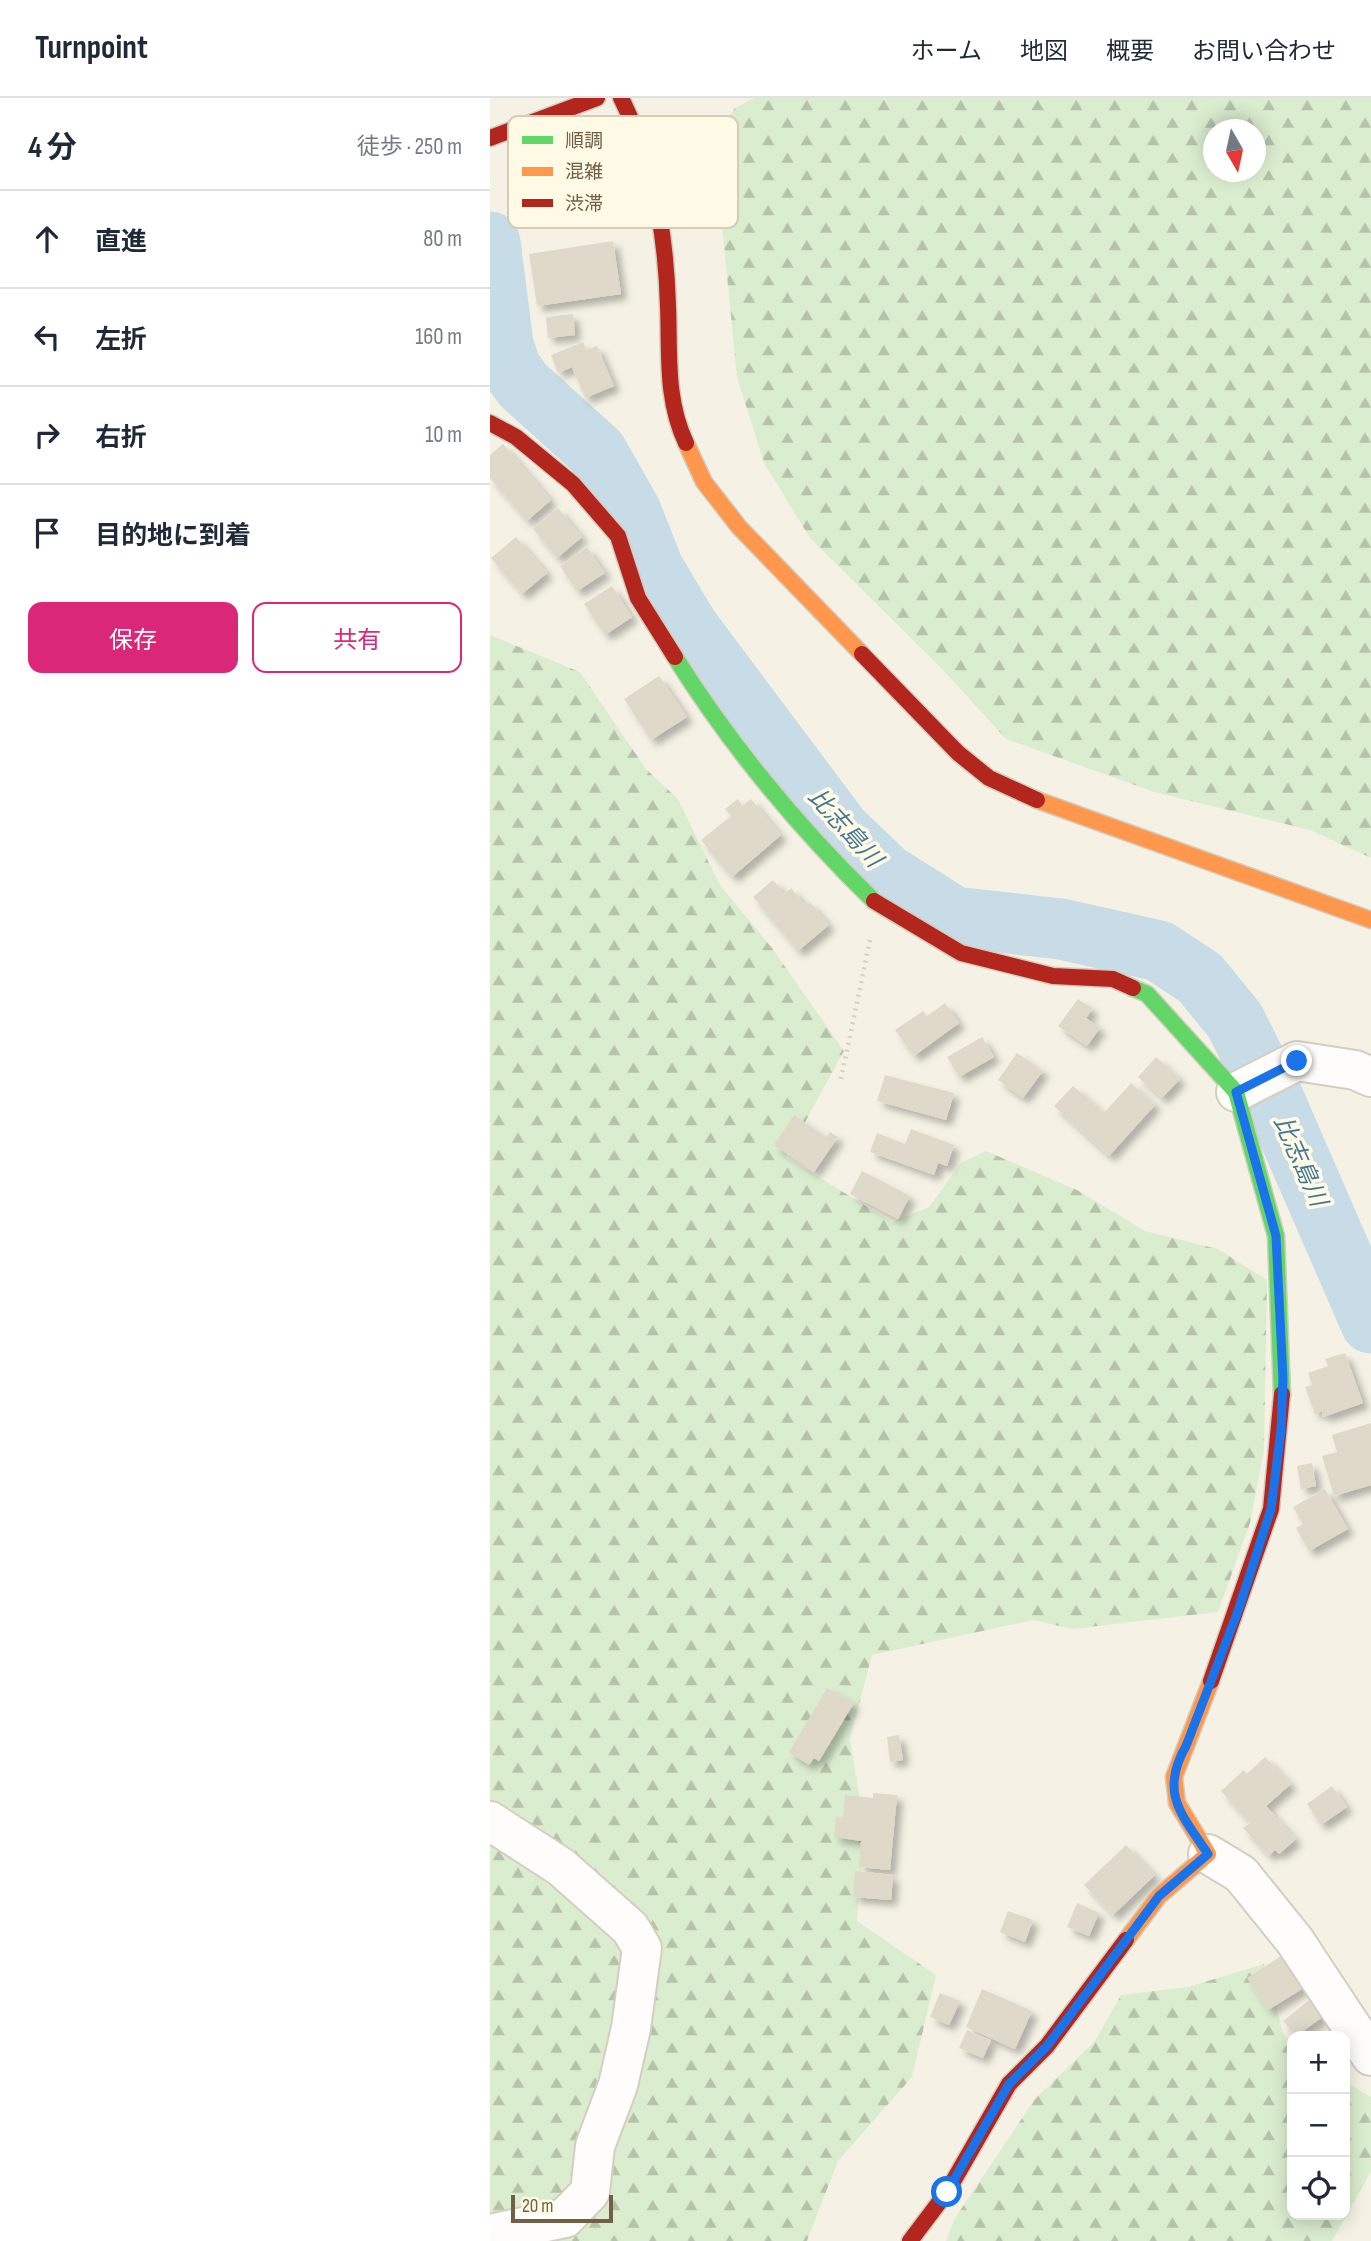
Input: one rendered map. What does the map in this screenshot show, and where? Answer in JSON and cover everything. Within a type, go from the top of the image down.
[{"type":"main road","points":[[551,116],[597,98]]},
{"type":"main road","points":[[621,98],[630,116]]},
{"type":"main road","points":[[490,138],[508,133]]},
{"type":"main road","points":[[661,228],[667,303],[669,384],[683,437],[704,482],[739,527],[958,753],[989,778],[1041,802],[1371,920]]},
{"type":"main road","points":[[490,423],[516,436],[573,484],[618,536],[638,597],[683,670],[755,769],[815,844],[878,905],[961,953],[1053,976],[1113,979],[1147,995],[1236,1092],[1276,1236],[1283,1379],[1271,1509],[1238,1611],[1186,1746],[1175,1765],[1173,1786],[1176,1806],[1208,1854],[1159,1896],[1047,2046],[1009,2084],[947,2192],[909,2241]]},
{"type":"street","points":[[1236,1092],[1297,1061],[1355,1069],[1371,1077]]},
{"type":"street","points":[[490,1821],[561,1867],[630,1928],[642,1948],[631,2028],[618,2085],[594,2146],[590,2192],[565,2218],[490,2234]]},
{"type":"street","points":[[1208,1854],[1241,1874],[1295,1941],[1371,2056]]},
{"type":"path","points":[[841,1079],[878,905]]},
{"type":"green space","points":[[754,98],[1371,98],[1371,858],[1310,830],[1154,792],[1006,739],[943,670],[810,538],[764,463],[737,377],[722,228],[738,228],[738,116],[729,116],[735,108]]},
{"type":"green space","points":[[490,635],[580,672],[646,769],[678,799],[720,885],[772,948],[844,1051],[786,1157],[892,1222],[929,1207],[961,1163],[986,1151],[1077,1190],[1145,1231],[1218,1249],[1267,1280],[1264,1450],[1250,1523],[1218,1612],[1072,1629],[1033,1620],[872,1655],[850,1739],[865,1831],[857,1921],[936,1975],[912,2077],[838,2161],[807,2241],[490,2241]]},
{"type":"green space","points":[[1264,1964],[1287,2038],[1287,2220],[1344,2220],[1332,2241],[946,2241],[955,2218],[1035,2099],[1095,2041],[1121,1995],[1188,1987]]},
{"type":"green space","points":[[1350,2085],[1371,2097],[1371,2171],[1350,2209]]},
{"type":"building","points":[[613,241],[621,294],[537,306],[529,254]]},
{"type":"building","points":[[573,314],[575,335],[548,338],[546,317]]},
{"type":"building","points":[[583,342],[586,350],[597,346],[614,386],[585,398],[572,367],[558,373],[551,355]]},
{"type":"building","points":[[503,444],[551,500],[527,521],[490,478],[490,455]]},
{"type":"building","points":[[558,508],[582,537],[557,558],[533,529]]},
{"type":"building","points":[[516,537],[547,573],[522,594],[491,558]]},
{"type":"building","points":[[587,547],[605,573],[577,591],[560,566]]},
{"type":"building","points":[[612,586],[632,617],[605,635],[584,604]]},
{"type":"building","points":[[659,676],[687,717],[651,740],[624,699]]},
{"type":"building","points":[[738,799],[743,806],[751,799],[781,835],[732,877],[701,840],[731,816],[725,809]]},
{"type":"building","points":[[773,880],[784,894],[791,888],[806,906],[810,902],[829,925],[798,951],[753,897]]},
{"type":"building","points":[[1078,999],[1093,1009],[1086,1018],[1100,1028],[1087,1046],[1058,1026]]},
{"type":"building","points":[[945,1003],[959,1023],[914,1056],[895,1030],[923,1011],[927,1016]]},
{"type":"building","points":[[982,1037],[994,1057],[959,1077],[947,1057]]},
{"type":"building","points":[[1017,1053],[1043,1071],[1023,1098],[998,1080]]},
{"type":"building","points":[[1156,1057],[1180,1079],[1162,1098],[1138,1077]]},
{"type":"building","points":[[885,1075],[954,1093],[946,1120],[877,1101]]},
{"type":"building","points":[[1131,1083],[1155,1105],[1109,1156],[1054,1106],[1073,1086],[1104,1113]]},
{"type":"building","points":[[794,1115],[826,1137],[830,1132],[838,1137],[814,1172],[774,1145]]},
{"type":"building","points":[[911,1129],[954,1145],[947,1166],[938,1163],[934,1175],[870,1152],[877,1133],[905,1144]]},
{"type":"building","points":[[862,1171],[910,1196],[898,1219],[850,1194]]},
{"type":"building","points":[[1345,1353],[1363,1403],[1323,1417],[1322,1411],[1315,1414],[1305,1387],[1312,1385],[1308,1373],[1328,1366],[1325,1359]]},
{"type":"building","points":[[1371,1423],[1371,1485],[1334,1496],[1322,1456],[1337,1452],[1332,1435]]},
{"type":"building","points":[[1312,1463],[1316,1486],[1301,1489],[1297,1466]]},
{"type":"building","points":[[1325,1489],[1348,1529],[1309,1551],[1296,1528],[1303,1524],[1293,1507]]},
{"type":"building","points":[[827,1688],[854,1703],[819,1761],[814,1758],[809,1765],[789,1752]]},
{"type":"building","points":[[899,1735],[903,1760],[890,1762],[887,1737]]},
{"type":"building","points":[[1265,1757],[1291,1784],[1266,1806],[1296,1839],[1279,1854],[1275,1850],[1269,1856],[1243,1828],[1250,1823],[1221,1791],[1244,1770],[1247,1774]]},
{"type":"building","points":[[1332,1786],[1347,1807],[1321,1825],[1307,1804]]},
{"type":"building","points":[[873,1793],[897,1795],[890,1870],[859,1867],[861,1841],[834,1837],[836,1817],[843,1818],[845,1795],[873,1798]]},
{"type":"building","points":[[1126,1845],[1155,1875],[1113,1915],[1084,1885]]},
{"type":"building","points":[[855,1871],[893,1875],[891,1900],[853,1897]]},
{"type":"building","points":[[1077,1903],[1099,1913],[1089,1936],[1067,1927]]},
{"type":"building","points":[[1008,1911],[1033,1920],[1025,1942],[1000,1932]]},
{"type":"building","points":[[1284,1954],[1305,1987],[1268,2010],[1247,1978]]},
{"type":"building","points":[[982,1989],[1032,2011],[1015,2049],[966,2027]]},
{"type":"building","points":[[940,1993],[960,2001],[949,2025],[930,2017]]},
{"type":"building","points":[[1314,1996],[1328,2013],[1303,2031],[1292,2031],[1283,2021]]},
{"type":"building","points":[[967,2030],[991,2040],[983,2058],[959,2048]]},
{"type":"waterway","name":"比志島川","points":[[490,242],[503,344],[510,367],[523,385],[597,452],[631,512],[653,568],[688,627],[840,830],[886,874],[954,917],[1061,929],[1159,951],[1200,978],[1235,1021],[1271,1093],[1371,1323]]},
{"type":"traffic: fast","points":[[675,657],[719,722],[767,785],[819,845],[874,901]]},
{"type":"traffic: fast","points":[[1133,988],[1147,994],[1236,1092],[1276,1236],[1282,1394]]},
{"type":"traffic: slow","points":[[686,443],[704,482],[739,527],[862,654]]},
{"type":"traffic: slow","points":[[1037,800],[1371,920]]},
{"type":"traffic: slow","points":[[1126,1940],[1159,1896],[1208,1854],[1177,1803],[1174,1777],[1211,1681]]},
{"type":"traffic: jam","points":[[549,116],[597,98]]},
{"type":"traffic: jam","points":[[621,98],[629,116]]},
{"type":"traffic: jam","points":[[490,138],[508,131]]},
{"type":"traffic: jam","points":[[661,228],[667,279],[672,392],[679,426],[686,443]]},
{"type":"traffic: jam","points":[[490,423],[516,437],[573,484],[618,536],[638,598],[675,657]]},
{"type":"traffic: jam","points":[[862,654],[958,753],[989,778],[1037,800]]},
{"type":"traffic: jam","points":[[874,901],[961,953],[1053,976],[1113,979],[1133,988]]},
{"type":"traffic: jam","points":[[1211,1681],[1271,1509],[1282,1394]]},
{"type":"traffic: jam","points":[[910,2241],[947,2192],[1009,2084],[1047,2046],[1126,1940]]},
{"type":"route","points":[[947,2192],[1009,2084],[1047,2046],[1122,1941],[1159,1896],[1208,1854],[1176,1806],[1173,1786],[1175,1765],[1186,1746],[1238,1611],[1271,1509],[1281,1430],[1283,1379],[1276,1236],[1236,1092],[1297,1061]]}]
